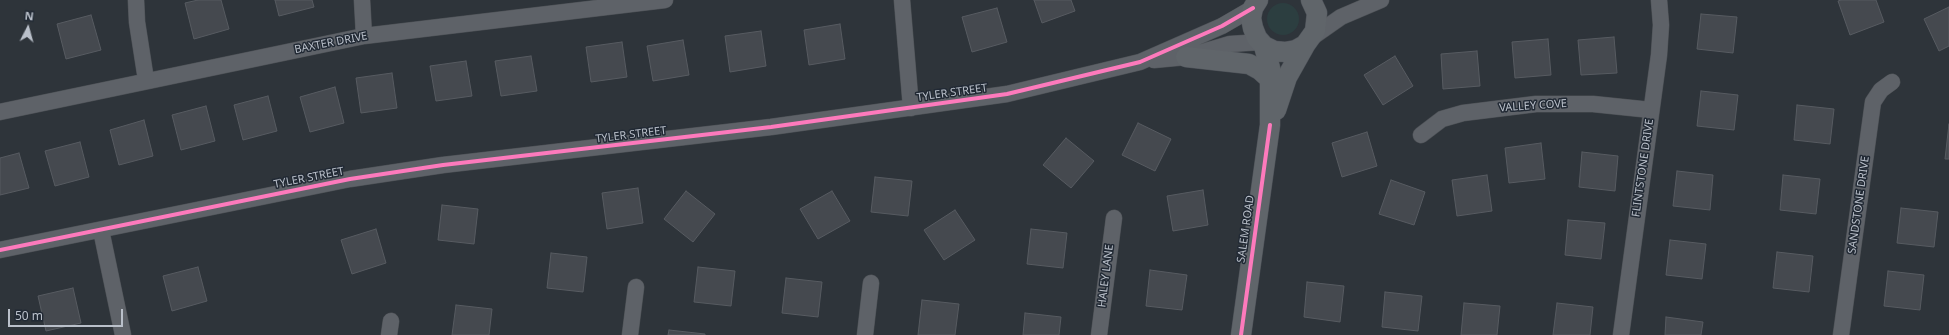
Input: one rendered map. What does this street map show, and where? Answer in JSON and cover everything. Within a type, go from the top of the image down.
[{"type":"main road","name":"SALEM ROAD","points":[[1270,125],[1287,77],[1318,22],[1317,13],[1311,0]]},
{"type":"main road","name":"SALEM ROAD","points":[[1241,335],[1270,125],[1270,68],[1263,44],[1253,28],[1251,18],[1255,4]]},
{"type":"main road","points":[[1263,44],[1274,51],[1285,52],[1296,50],[1308,42]]},
{"type":"main road","points":[[1186,57],[1249,64],[1260,70],[1271,80]]},
{"type":"street","points":[[136,0],[137,22],[146,80]]},
{"type":"street","points":[[362,0],[364,36]]},
{"type":"street","name":"BAXTER DRIVE","points":[[0,112],[146,80],[364,36],[645,1],[666,0]]},
{"type":"street","points":[[902,0],[911,108]]},
{"type":"street","points":[[1308,42],[1342,17],[1381,0]]},
{"type":"street","name":"FLINTSTONE DRIVE","points":[[1621,335],[1660,33],[1659,0]]},
{"type":"street","name":"TYLER STREET","points":[[1140,62],[1222,26],[1255,4]]},
{"type":"street","name":"TYLER STREET","points":[[0,250],[358,178],[443,166],[764,128],[1007,94],[1140,62],[1186,57],[1230,44],[1263,44]]},
{"type":"street","name":"SANDSTONE DRIVE","points":[[1841,335],[1873,102],[1881,90],[1892,82]]},
{"type":"street","name":"VALLEY COVE","points":[[1421,135],[1442,119],[1463,113],[1536,104],[1593,104],[1651,110]]},
{"type":"street","name":"HALEY LANE","points":[[1099,335],[1114,218]]},
{"type":"street","points":[[101,230],[123,335]]},
{"type":"street","points":[[865,335],[871,283]]},
{"type":"street","points":[[630,335],[636,288]]},
{"type":"shaded area","points":[[1280,3],[1286,3],[1295,7],[1299,19],[1295,31],[1286,35],[1280,35],[1271,31],[1267,22],[1267,16],[1271,7]]},
{"type":"building","points":[[198,0],[221,0],[229,29],[194,39],[185,3]]},
{"type":"building","points":[[275,0],[312,0],[314,7],[279,16]]},
{"type":"building","points":[[1034,0],[1071,0],[1075,11],[1042,23]]},
{"type":"building","points":[[1876,0],[1884,22],[1850,35],[1838,1]]},
{"type":"building","points":[[1949,7],[1949,46],[1939,51],[1924,19]]},
{"type":"building","points":[[997,8],[1007,42],[972,52],[962,17]]},
{"type":"building","points":[[1701,14],[1737,17],[1733,53],[1697,49]]},
{"type":"building","points":[[91,15],[101,50],[66,59],[57,24]]},
{"type":"building","points":[[840,24],[845,59],[809,65],[804,30]]},
{"type":"building","points":[[761,31],[766,66],[730,72],[725,36]]},
{"type":"building","points":[[1614,37],[1617,73],[1581,75],[1578,40]]},
{"type":"building","points":[[1548,39],[1551,75],[1515,78],[1512,42]]},
{"type":"building","points":[[683,40],[689,75],[653,81],[647,46]]},
{"type":"building","points":[[622,42],[627,77],[591,82],[586,47]]},
{"type":"building","points":[[1477,51],[1480,86],[1443,89],[1441,54]]},
{"type":"building","points":[[531,56],[537,91],[501,96],[495,61]]},
{"type":"building","points":[[1395,56],[1413,86],[1383,105],[1364,75]]},
{"type":"building","points":[[466,61],[472,96],[436,101],[430,66]]},
{"type":"building","points":[[392,73],[397,108],[361,113],[356,78]]},
{"type":"building","points":[[335,87],[344,123],[310,132],[300,97]]},
{"type":"building","points":[[1701,91],[1738,95],[1734,130],[1697,126]]},
{"type":"building","points":[[268,96],[277,131],[243,140],[234,105]]},
{"type":"building","points":[[1797,105],[1834,109],[1830,144],[1794,140]]},
{"type":"building","points":[[206,106],[215,141],[181,150],[172,115]]},
{"type":"building","points":[[144,120],[153,156],[119,165],[110,130]]},
{"type":"building","points":[[1138,123],[1171,139],[1155,171],[1122,155]]},
{"type":"building","points":[[1949,124],[1949,159],[1945,159]]},
{"type":"building","points":[[1367,132],[1377,166],[1342,177],[1332,143]]},
{"type":"building","points":[[1066,138],[1094,161],[1071,188],[1043,165]]},
{"type":"building","points":[[80,142],[89,177],[55,186],[45,151]]},
{"type":"building","points":[[1541,143],[1545,179],[1509,183],[1505,148]]},
{"type":"building","points":[[1582,152],[1618,156],[1615,191],[1579,187]]},
{"type":"building","points":[[19,153],[29,188],[0,195],[0,158]]},
{"type":"building","points":[[1677,171],[1713,175],[1710,210],[1673,206]]},
{"type":"building","points":[[1487,175],[1492,211],[1457,216],[1452,180]]},
{"type":"building","points":[[1783,175],[1820,179],[1816,214],[1780,210]]},
{"type":"building","points":[[875,177],[912,181],[908,216],[871,212]]},
{"type":"building","points":[[1391,180],[1425,192],[1414,225],[1379,214]]},
{"type":"building","points":[[638,188],[643,223],[607,229],[602,193]]},
{"type":"building","points":[[1203,190],[1208,225],[1173,231],[1167,196]]},
{"type":"building","points":[[686,191],[715,214],[693,242],[664,219]]},
{"type":"building","points":[[832,191],[850,221],[818,239],[800,209]]},
{"type":"building","points":[[442,205],[478,209],[474,244],[438,240]]},
{"type":"building","points":[[1901,208],[1938,212],[1934,247],[1897,243]]},
{"type":"building","points":[[955,210],[975,240],[944,260],[924,230]]},
{"type":"building","points":[[1568,220],[1605,223],[1601,259],[1565,255]]},
{"type":"building","points":[[376,229],[386,263],[352,274],[341,240]]},
{"type":"building","points":[[1031,229],[1067,233],[1063,268],[1027,264]]},
{"type":"building","points":[[1670,240],[1706,244],[1702,279],[1666,275]]},
{"type":"building","points":[[1777,252],[1813,256],[1809,292],[1773,288]]},
{"type":"building","points":[[551,253],[587,257],[583,292],[547,288]]},
{"type":"building","points":[[198,267],[207,301],[172,311],[163,276]]},
{"type":"building","points":[[698,267],[735,271],[731,306],[694,302]]},
{"type":"building","points":[[1150,270],[1187,275],[1182,310],[1146,306]]},
{"type":"building","points":[[1888,271],[1924,275],[1920,310],[1884,306]]},
{"type":"building","points":[[786,278],[822,282],[818,317],[782,313]]},
{"type":"building","points":[[1307,282],[1344,286],[1340,322],[1304,317]]},
{"type":"building","points":[[73,288],[81,323],[46,331],[38,296]]},
{"type":"building","points":[[1385,292],[1422,296],[1418,331],[1382,327]]},
{"type":"building","points":[[922,300],[959,304],[955,335],[918,335]]},
{"type":"building","points":[[1464,303],[1500,306],[1497,335],[1461,335]]},
{"type":"building","points":[[1557,303],[1593,307],[1590,335],[1553,335]]},
{"type":"building","points":[[456,305],[492,309],[489,335],[452,335]]},
{"type":"building","points":[[1025,313],[1061,317],[1059,335],[1023,335]]},
{"type":"building","points":[[1666,317],[1703,322],[1701,335],[1665,335]]},
{"type":"building","points":[[669,330],[705,334],[705,335],[668,335]]},
{"type":"cycle path","points":[[0,250],[350,179],[443,165],[771,127],[1007,94],[1140,62],[1222,26],[1253,8]]},
{"type":"cycle path","points":[[1241,335],[1270,125]]}]
